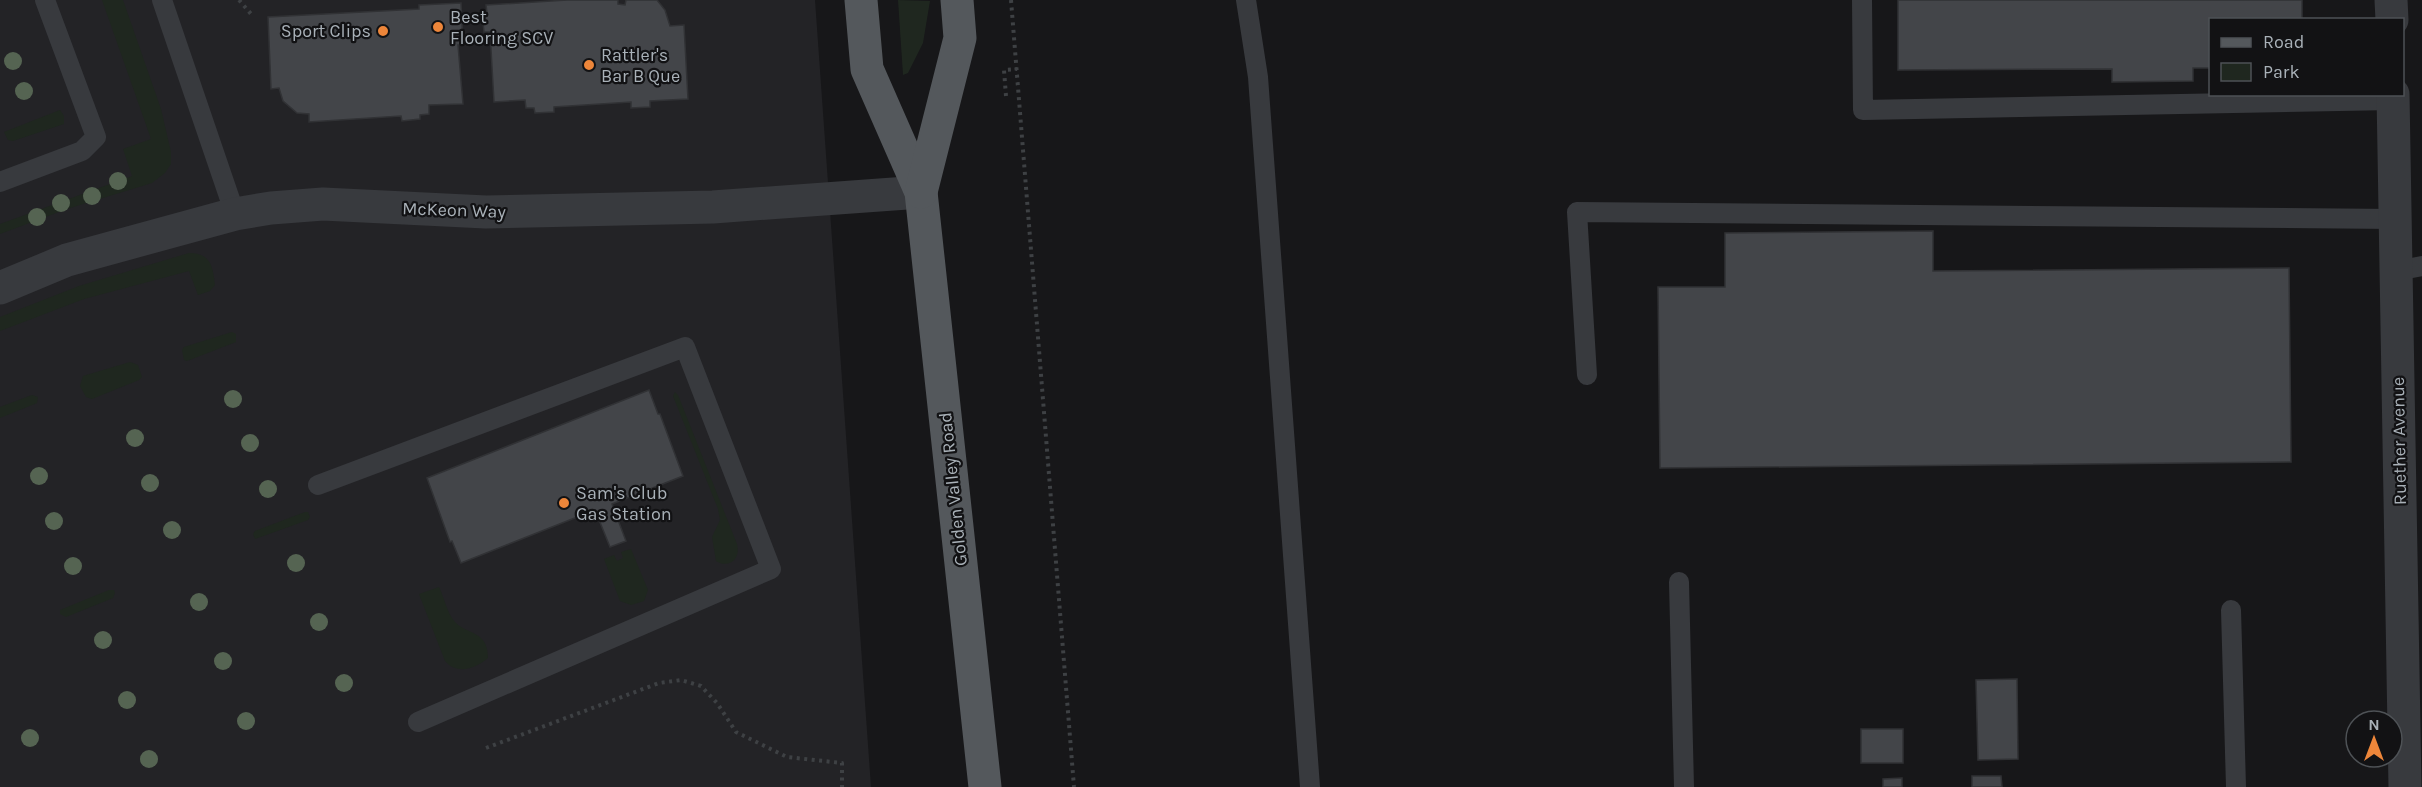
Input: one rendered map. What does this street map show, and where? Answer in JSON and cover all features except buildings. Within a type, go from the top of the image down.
[{"type":"main road","name":"Golden Valley Road","points":[[861,0],[867,69],[921,192],[985,787]]},
{"type":"main road","name":"Golden Valley Road","points":[[921,192],[960,38],[957,0]]},
{"type":"street","points":[[2391,0],[2391,18]]},
{"type":"street","name":"Ruether Avenue","points":[[2393,97],[2395,219],[2409,268],[2413,745],[2405,787]]},
{"type":"street","name":"McKeon Way","points":[[0,288],[67,260],[235,214],[271,208],[323,204],[486,212],[713,207],[921,192]]},
{"type":"lane","points":[[0,182],[82,151],[96,136],[45,0]]},
{"type":"lane","points":[[162,0],[235,214]]},
{"type":"lane","points":[[1246,0],[1258,77],[1310,787]]},
{"type":"lane","points":[[1862,0],[1863,110],[2393,97]]},
{"type":"lane","points":[[1587,375],[1577,212],[2395,219]]},
{"type":"lane","points":[[318,486],[685,346],[771,569],[418,722]]},
{"type":"lane","points":[[1679,582],[1684,787]]},
{"type":"lane","points":[[2231,610],[2236,787]]},
{"type":"path","points":[[239,0],[251,14]]},
{"type":"path","points":[[1011,0],[1074,787]]},
{"type":"path","points":[[1006,96],[1004,70],[1017,69]]},
{"type":"path","points":[[486,748],[659,683],[681,680],[701,686],[717,703],[736,732],[787,757],[842,764],[842,787]]},
{"type":"shaded area","points":[[0,0],[815,0],[871,787],[0,787]]},
{"type":"green space","points":[[102,0],[123,0],[161,109],[171,152],[171,164],[165,173],[152,183],[67,209],[0,234],[0,224],[132,176],[123,149],[151,139]]},
{"type":"green space","points":[[898,0],[930,1],[923,43],[908,73],[903,75]]},
{"type":"green space","points":[[60,110],[64,116],[64,124],[13,141],[8,140],[4,132]]},
{"type":"green space","points":[[189,253],[202,255],[210,262],[215,285],[210,291],[198,295],[189,271],[84,299],[0,331],[0,317],[79,286]]},
{"type":"green space","points":[[232,332],[236,334],[236,342],[187,361],[184,360],[182,350],[184,347]]},
{"type":"green space","points":[[130,362],[138,365],[142,377],[139,380],[92,399],[86,397],[80,386],[83,376]]},
{"type":"green space","points":[[675,392],[737,544],[736,558],[729,563],[716,561],[712,537],[720,520],[718,509],[673,396]]},
{"type":"green space","points":[[32,395],[38,397],[37,403],[0,418],[0,407]]},
{"type":"green space","points":[[308,512],[310,517],[308,520],[255,539],[253,534],[255,531]]},
{"type":"green space","points":[[631,549],[648,590],[644,601],[631,605],[620,601],[604,559],[614,555],[617,561],[623,558],[621,552]]},
{"type":"green space","points":[[439,587],[455,622],[485,642],[488,658],[477,665],[460,669],[445,661],[419,594]]},
{"type":"green space","points":[[114,590],[113,598],[66,617],[60,614],[60,610]]},
{"type":"place","name":"Best Flooring SCV","points":[[438,27]]},
{"type":"place","name":"Sport Clips","points":[[383,31]]},
{"type":"place","name":"Rattler's Bar B Que","points":[[589,65]]},
{"type":"place","name":"Sam's Club Gas Station","points":[[564,503]]}]
